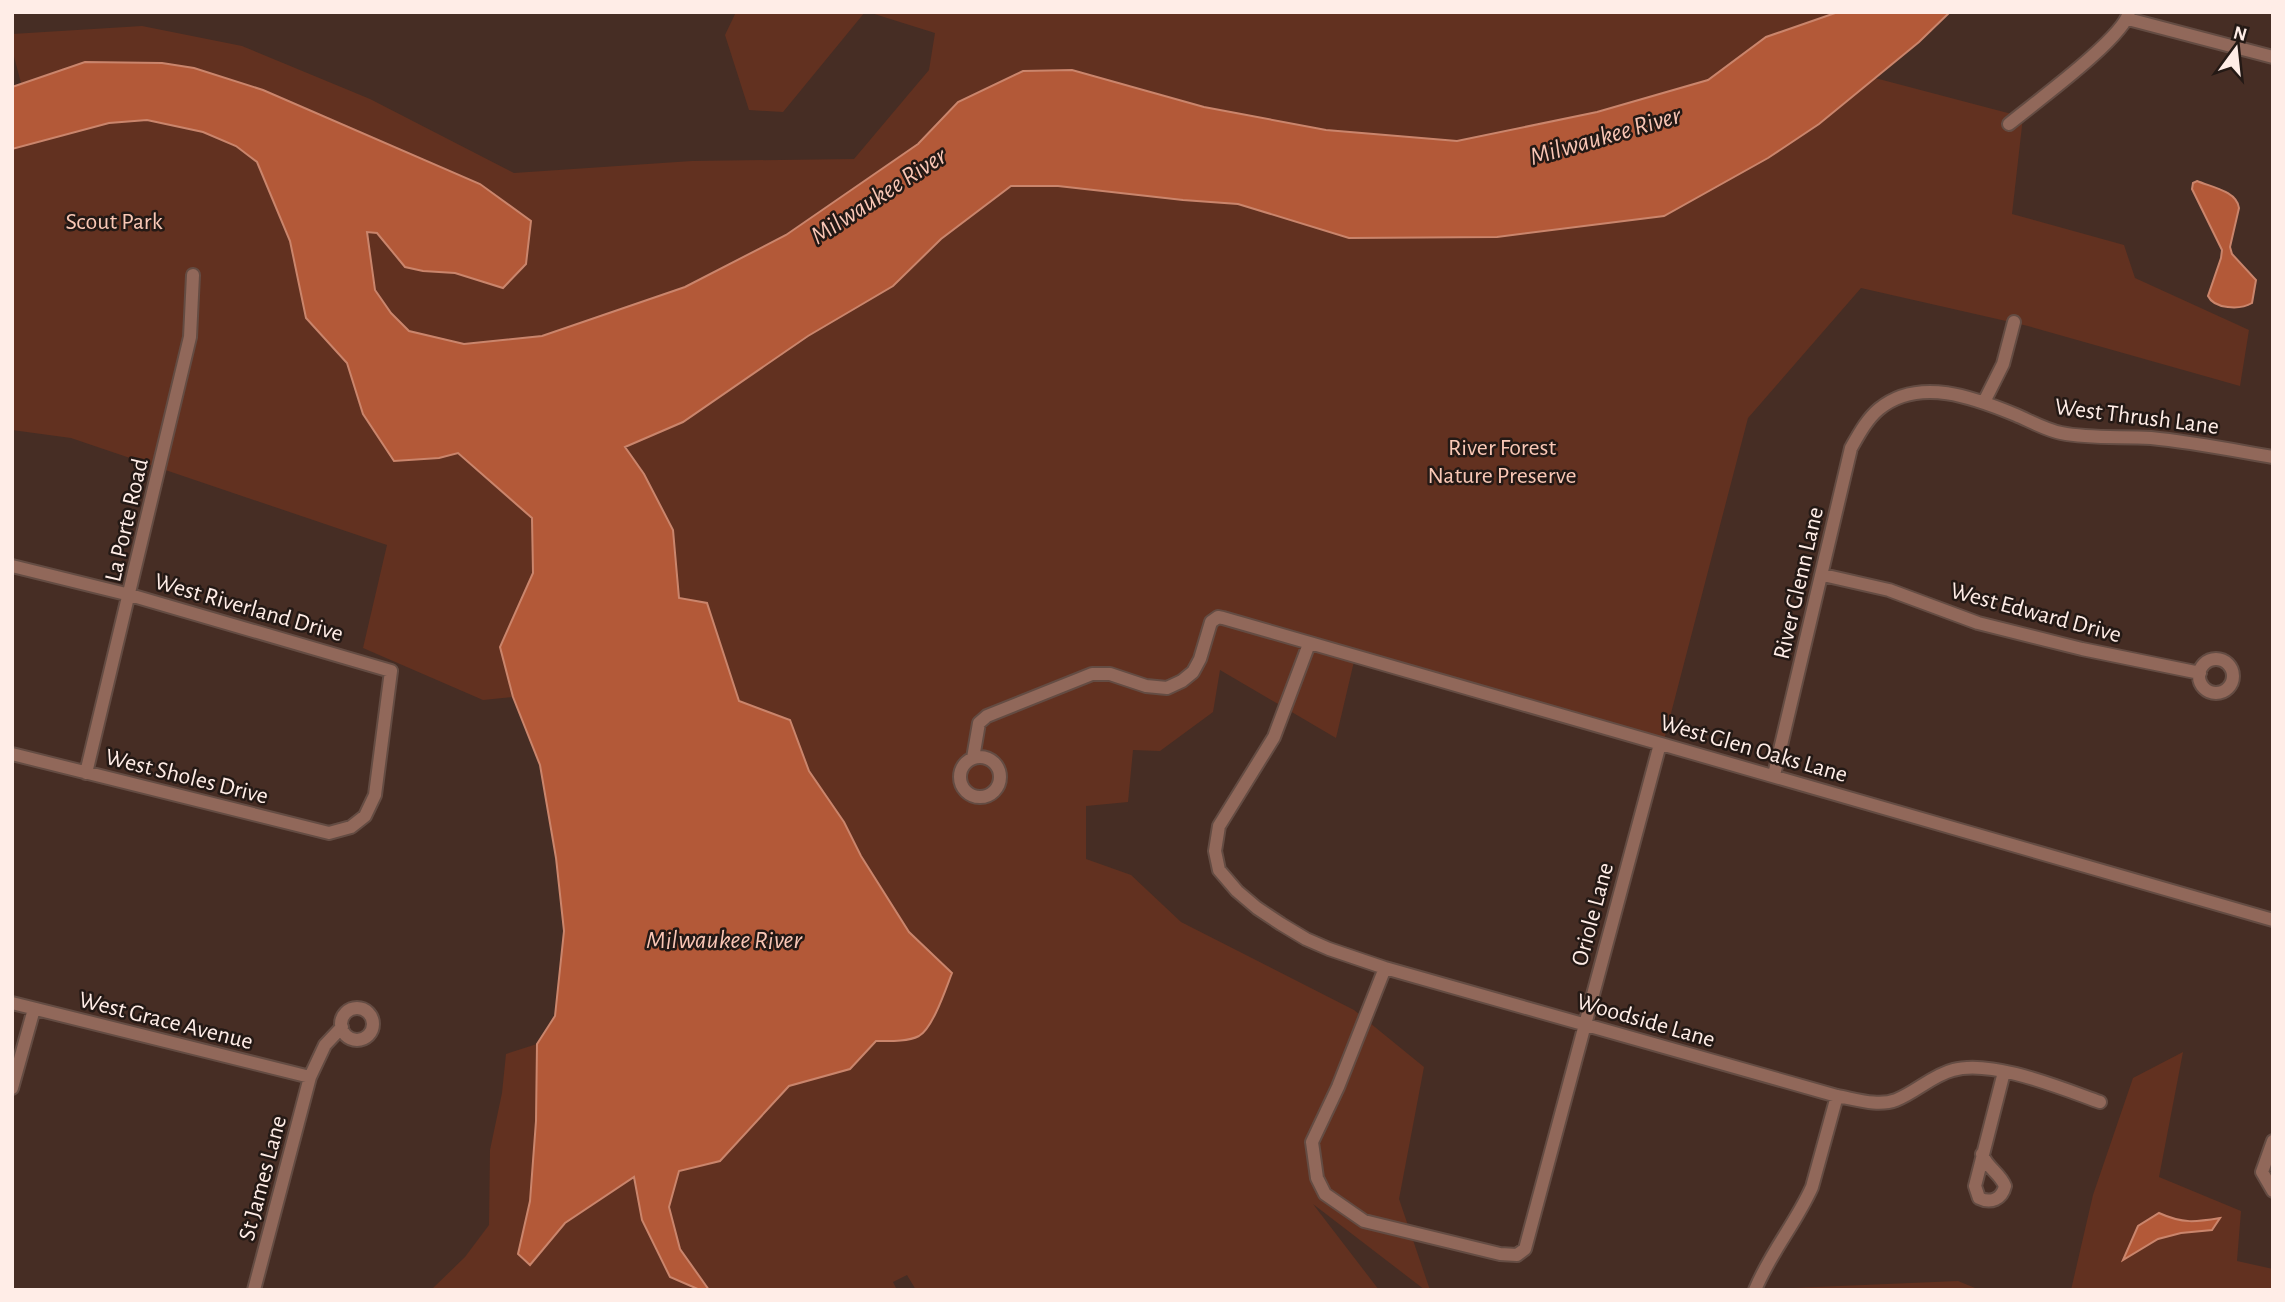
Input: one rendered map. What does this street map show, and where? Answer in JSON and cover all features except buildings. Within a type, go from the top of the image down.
[{"type":"street","points":[[2009,124],[2110,41],[2128,15],[2273,57]]},
{"type":"street","name":"La Porte Road","points":[[86,772],[190,337],[193,275]]},
{"type":"street","points":[[1984,402],[2003,364],[2014,323]]},
{"type":"street","name":"West Thrush Lane","points":[[1879,409],[1898,398],[1945,391],[1984,402],[2058,432],[2100,438],[2148,438],[2196,443],[2273,457]]},
{"type":"street","name":"River Glenn Lane","points":[[1774,775],[1851,448],[1862,428],[1879,409]]},
{"type":"street","name":"West Riverland Drive","points":[[12,566],[130,595],[391,671],[375,795],[365,816],[351,827]]},
{"type":"street","name":"West Edward Drive","points":[[1823,575],[1889,590],[1978,623],[2082,649],[2200,673]]},
{"type":"street","name":"West Glen Oaks Lane","points":[[973,758],[979,723],[987,716],[1092,674],[1110,674],[1146,686],[1167,688],[1182,681],[1193,672],[1200,659],[1211,622],[1218,617],[2273,920]]},
{"type":"street","name":"Woodside Lane","points":[[1309,644],[1274,737],[1219,826],[1215,851],[1219,870],[1237,891],[1257,908],[1306,939],[1385,968],[1837,1096],[1878,1102],[1894,1101],[1954,1069],[1982,1068],[2043,1082],[2100,1102]]},
{"type":"street","name":"Oriole Lane","points":[[1385,968],[1338,1087],[1312,1142],[1317,1178],[1325,1194],[1364,1221],[1500,1255],[1517,1255],[1525,1249],[1660,744]]},
{"type":"street","name":"West Sholes Drive","points":[[12,754],[329,833],[351,827]]},
{"type":"street","name":"West Grace Avenue","points":[[12,1003],[310,1077]]},
{"type":"street","points":[[12,1088],[34,1009]]},
{"type":"street","name":"St James Lane","points":[[254,1290],[310,1077],[325,1045],[342,1027]]},
{"type":"street","points":[[1982,1154],[2004,1072]]},
{"type":"street","points":[[1755,1290],[1769,1259],[1812,1187],[1837,1096]]},
{"type":"street","points":[[2273,1141],[2262,1172],[2273,1191]]},
{"type":"green space","points":[[736,12],[865,12],[783,112],[749,110],[725,35]]},
{"type":"green space","points":[[868,12],[1838,12],[1766,37],[1708,80],[1597,112],[1457,141],[1326,130],[1204,107],[1129,85],[958,102],[918,144],[786,235],[685,287],[542,336],[464,344],[409,331],[391,313],[375,290],[367,231],[376,233],[405,267],[455,273],[503,288],[526,264],[480,184],[263,90],[194,68],[85,62],[21,83],[12,49],[12,34],[142,26],[242,46],[370,99],[514,173],[692,161],[854,159],[929,70],[935,33]]},
{"type":"green space","name":"River Forest Nature Preserve","points":[[1875,78],[2023,117],[2012,214],[2124,245],[2135,278],[2249,330],[2240,386],[2028,326],[1861,288],[1748,418],[1664,740],[1356,653],[1336,738],[1220,670],[1213,712],[1160,751],[1133,750],[1128,802],[1086,806],[1086,859],[1131,875],[1181,922],[1354,1010],[1424,1067],[1399,1199],[1430,1290],[1425,1290],[1313,1204],[1379,1290],[916,1290],[907,1275],[893,1282],[897,1290],[709,1290],[680,1249],[669,1207],[679,1171],[721,1161],[789,1086],[850,1069],[875,1041],[899,1041],[952,973],[909,932],[861,856],[844,822],[809,771],[790,720],[739,701],[707,604],[679,598],[673,530],[625,447],[683,422],[808,336],[893,286],[941,239],[1011,186],[1058,186],[1238,204],[1349,238],[1748,167],[1798,138]]},
{"type":"green space","name":"Scout Park","points":[[147,120],[203,132],[236,146],[257,162],[290,241],[306,318],[347,363],[363,414],[439,458],[458,453],[532,518],[533,573],[500,647],[513,697],[483,700],[363,648],[387,545],[71,438],[12,430],[12,149],[109,123]]},
{"type":"green space","points":[[537,1044],[536,1121],[530,1201],[518,1254],[530,1265],[565,1223],[634,1177],[642,1220],[670,1277],[700,1290],[431,1290],[465,1257],[489,1225],[490,1150],[502,1093],[506,1054]]},
{"type":"green space","points":[[2183,1052],[2159,1177],[2241,1211],[2237,1261],[2273,1269],[2273,1290],[2071,1290],[2093,1195],[2133,1078]],"holes":[[[2219,1218],[2158,1239],[2173,1220],[2192,1223]]]},
{"type":"green space","points":[[1958,1281],[1980,1290],[1793,1290],[1793,1288]]},
{"type":"water","name":"Milwaukee River","points":[[1838,12],[1950,12],[1919,42],[1819,124],[1768,158],[1664,216],[1497,237],[1349,238],[1238,204],[1058,186],[1011,186],[941,239],[893,286],[808,336],[683,422],[625,447],[644,474],[673,530],[679,598],[707,603],[739,701],[790,720],[809,771],[844,822],[861,856],[909,932],[952,973],[934,1017],[919,1036],[904,1040],[876,1041],[850,1069],[789,1086],[720,1161],[679,1171],[669,1207],[680,1249],[709,1290],[700,1290],[670,1277],[642,1220],[634,1177],[565,1223],[530,1265],[518,1254],[530,1201],[536,1121],[537,1044],[555,1016],[564,931],[556,858],[540,765],[513,697],[500,647],[533,573],[532,518],[458,453],[439,458],[394,461],[363,414],[347,363],[306,318],[290,241],[257,162],[236,146],[203,132],[147,120],[109,123],[12,149],[12,87],[85,62],[162,63],[194,68],[263,90],[480,184],[531,221],[526,264],[503,288],[455,273],[405,267],[377,233],[367,232],[375,290],[391,313],[409,331],[464,344],[542,336],[685,287],[786,235],[918,144],[958,102],[1023,71],[1072,70],[1204,107],[1326,130],[1457,141],[1597,112],[1708,80],[1766,37]]},
{"type":"water","points":[[2197,181],[2222,190],[2237,202],[2239,208],[2230,247],[2232,254],[2256,280],[2252,303],[2234,307],[2221,306],[2208,296],[2222,250],[2192,189],[2193,183]]},
{"type":"water","points":[[2159,1213],[2190,1221],[2220,1218],[2212,1230],[2181,1233],[2158,1239],[2123,1260],[2138,1226]]}]
